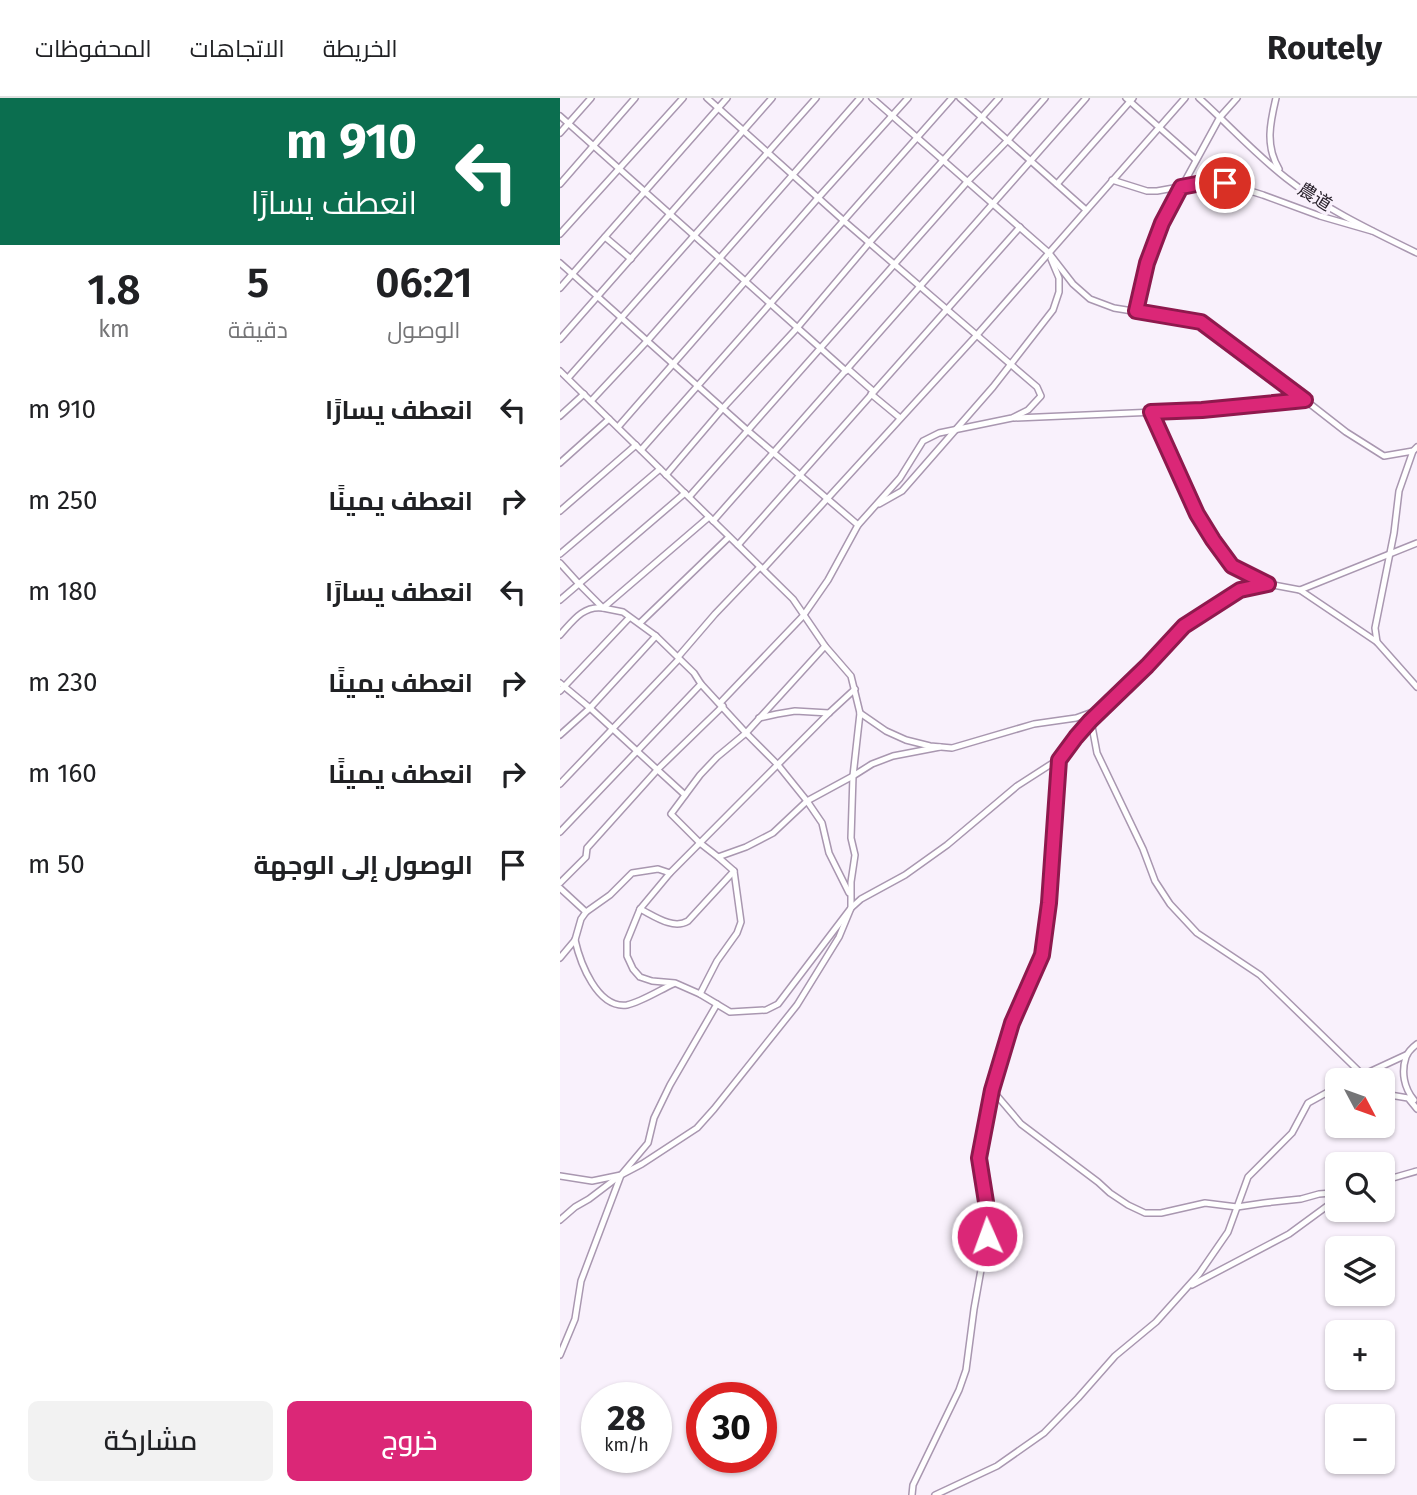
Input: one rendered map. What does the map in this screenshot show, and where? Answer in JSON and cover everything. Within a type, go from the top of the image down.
[{"type":"street","points":[[560,133],[591,98]]},
{"type":"street","points":[[560,184],[635,98]]},
{"type":"street","points":[[560,234],[683,98]]},
{"type":"street","points":[[707,98],[869,243],[1037,387],[1041,396],[1028,410],[1012,418]]},
{"type":"street","points":[[560,288],[727,98]]},
{"type":"street","points":[[560,339],[772,98]]},
{"type":"street","points":[[568,378],[816,98]]},
{"type":"street","points":[[591,401],[648,340],[860,98]]},
{"type":"street","points":[[872,98],[1049,253],[1073,284],[1090,299],[1114,308],[1201,322],[1346,432],[1384,456],[1415,449]]},
{"type":"street","points":[[618,427],[908,98]]},
{"type":"street","points":[[560,511],[638,448],[699,385],[952,98]]},
{"type":"street","points":[[960,98],[1086,210]]},
{"type":"street","points":[[666,475],[999,98]]},
{"type":"street","points":[[560,600],[687,495],[1045,98]]},
{"type":"street","points":[[603,608],[711,519],[775,452],[1086,98]]},
{"type":"street","points":[[560,784],[678,658],[715,614],[828,499],[976,336],[1185,98]]},
{"type":"street","name":"農道","points":[[1199,98],[1285,177],[1310,195],[1372,232],[1417,253]]},
{"type":"street","points":[[1136,311],[1147,263],[1162,223],[1220,117],[1237,98]]},
{"type":"street","points":[[1276,98],[1270,140],[1272,157],[1285,177]]},
{"type":"street","points":[[1057,184],[1130,99],[1196,160]]},
{"type":"street","points":[[560,116],[900,418]]},
{"type":"street","points":[[1112,180],[1147,191],[1207,182],[1225,183],[1372,232]]},
{"type":"street","points":[[738,545],[1020,227]]},
{"type":"street","points":[[605,237],[631,258]]},
{"type":"street","points":[[874,508],[902,491],[1011,365],[1053,310],[1059,292],[1059,278],[1049,253]]},
{"type":"street","points":[[560,263],[858,526]]},
{"type":"street","points":[[560,371],[793,599],[825,646],[850,676],[860,713],[853,776],[851,838],[855,855],[851,908],[839,937],[797,1005],[697,1128],[621,1175],[560,1220]]},
{"type":"street","points":[[560,416],[584,394]]},
{"type":"street","points":[[586,912],[560,886],[586,857],[587,848],[803,616],[828,580],[858,526],[900,478],[923,441],[939,433],[1012,418],[1202,410],[1305,400]]},
{"type":"street","points":[[1151,412],[1197,514],[1232,566],[1268,584],[1300,590],[1377,642],[1417,687]]},
{"type":"street","points":[[560,463],[609,419]]},
{"type":"street","points":[[1377,642],[1374,628],[1399,491],[1415,449]]},
{"type":"street","points":[[560,554],[660,469]]},
{"type":"street","points":[[640,623],[729,537]]},
{"type":"street","points":[[1300,590],[1417,543]]},
{"type":"street","points":[[560,563],[603,608]]},
{"type":"street","points":[[855,689],[670,873],[640,909],[627,940],[627,956],[633,970],[640,977],[675,983],[730,1012],[766,1010],[778,1004],[851,908],[861,899],[905,875],[1017,786],[1059,760],[1090,721],[1184,626],[1240,590],[1268,584]]},
{"type":"street","points":[[560,635],[582,612],[603,608],[623,612],[656,636],[694,673],[807,800],[822,823],[829,853],[850,895]]},
{"type":"street","points":[[629,618],[561,687],[590,708],[685,795]]},
{"type":"street","points":[[560,735],[590,708],[656,636]]},
{"type":"street","points":[[700,994],[741,922],[734,871],[671,814],[717,757],[746,733],[825,646]]},
{"type":"street","points":[[560,832],[701,684]]},
{"type":"street","points":[[860,713],[886,731],[906,740],[952,748],[1034,724],[1076,718],[1104,708]]},
{"type":"street","points":[[759,718],[795,711],[829,713]]},
{"type":"street","points":[[1090,721],[1097,753],[1143,849],[1155,881],[1170,904],[1197,933],[1260,975],[1355,1068]]},
{"type":"street","points":[[718,857],[773,833],[807,800],[872,764],[893,756],[940,747]]},
{"type":"street","points":[[912,1495],[913,1485],[966,1370],[987,1236],[986,1202],[979,1158],[992,1090],[1012,1023],[1042,955],[1049,903],[1059,760]]},
{"type":"street","points":[[560,958],[575,940],[586,912],[610,895],[632,873],[658,869],[670,873]]},
{"type":"street","points":[[640,909],[674,925],[682,924],[688,921],[734,871]]},
{"type":"street","points":[[575,940],[586,974],[606,998],[615,1003],[625,1005],[634,1002],[675,983]]},
{"type":"street","points":[[560,1355],[575,1319],[581,1281],[621,1175],[648,1143],[654,1118],[670,1085],[717,1004]]},
{"type":"street","points":[[1383,1068],[1406,1055],[1417,1044]]},
{"type":"street","points":[[1406,1055],[1404,1079],[1407,1092],[1417,1109]]},
{"type":"street","points":[[992,1090],[1021,1124],[1128,1205],[1145,1213],[1161,1213],[1205,1203],[1237,1207],[1325,1194]]},
{"type":"street","points":[[935,1495],[997,1466],[1044,1433],[1115,1356],[1156,1322],[1187,1289],[1228,1232],[1248,1177],[1292,1133],[1308,1103],[1325,1094]]},
{"type":"street","points":[[1395,1096],[1413,1100]]},
{"type":"street","points":[[1395,1177],[1417,1171]]},
{"type":"street","points":[[560,1175],[592,1181],[621,1175]]},
{"type":"street","points":[[1187,1289],[1289,1234],[1325,1208]]},
{"type":"route","points":[[987,1236],[986,1202],[979,1158],[992,1090],[1012,1023],[1042,955],[1049,903],[1059,760],[1090,721],[1184,626],[1240,590],[1268,584],[1232,566],[1213,540],[1197,514],[1151,412],[1305,400],[1201,322],[1136,311],[1147,263],[1162,223],[1181,187],[1207,182],[1225,183]]}]
